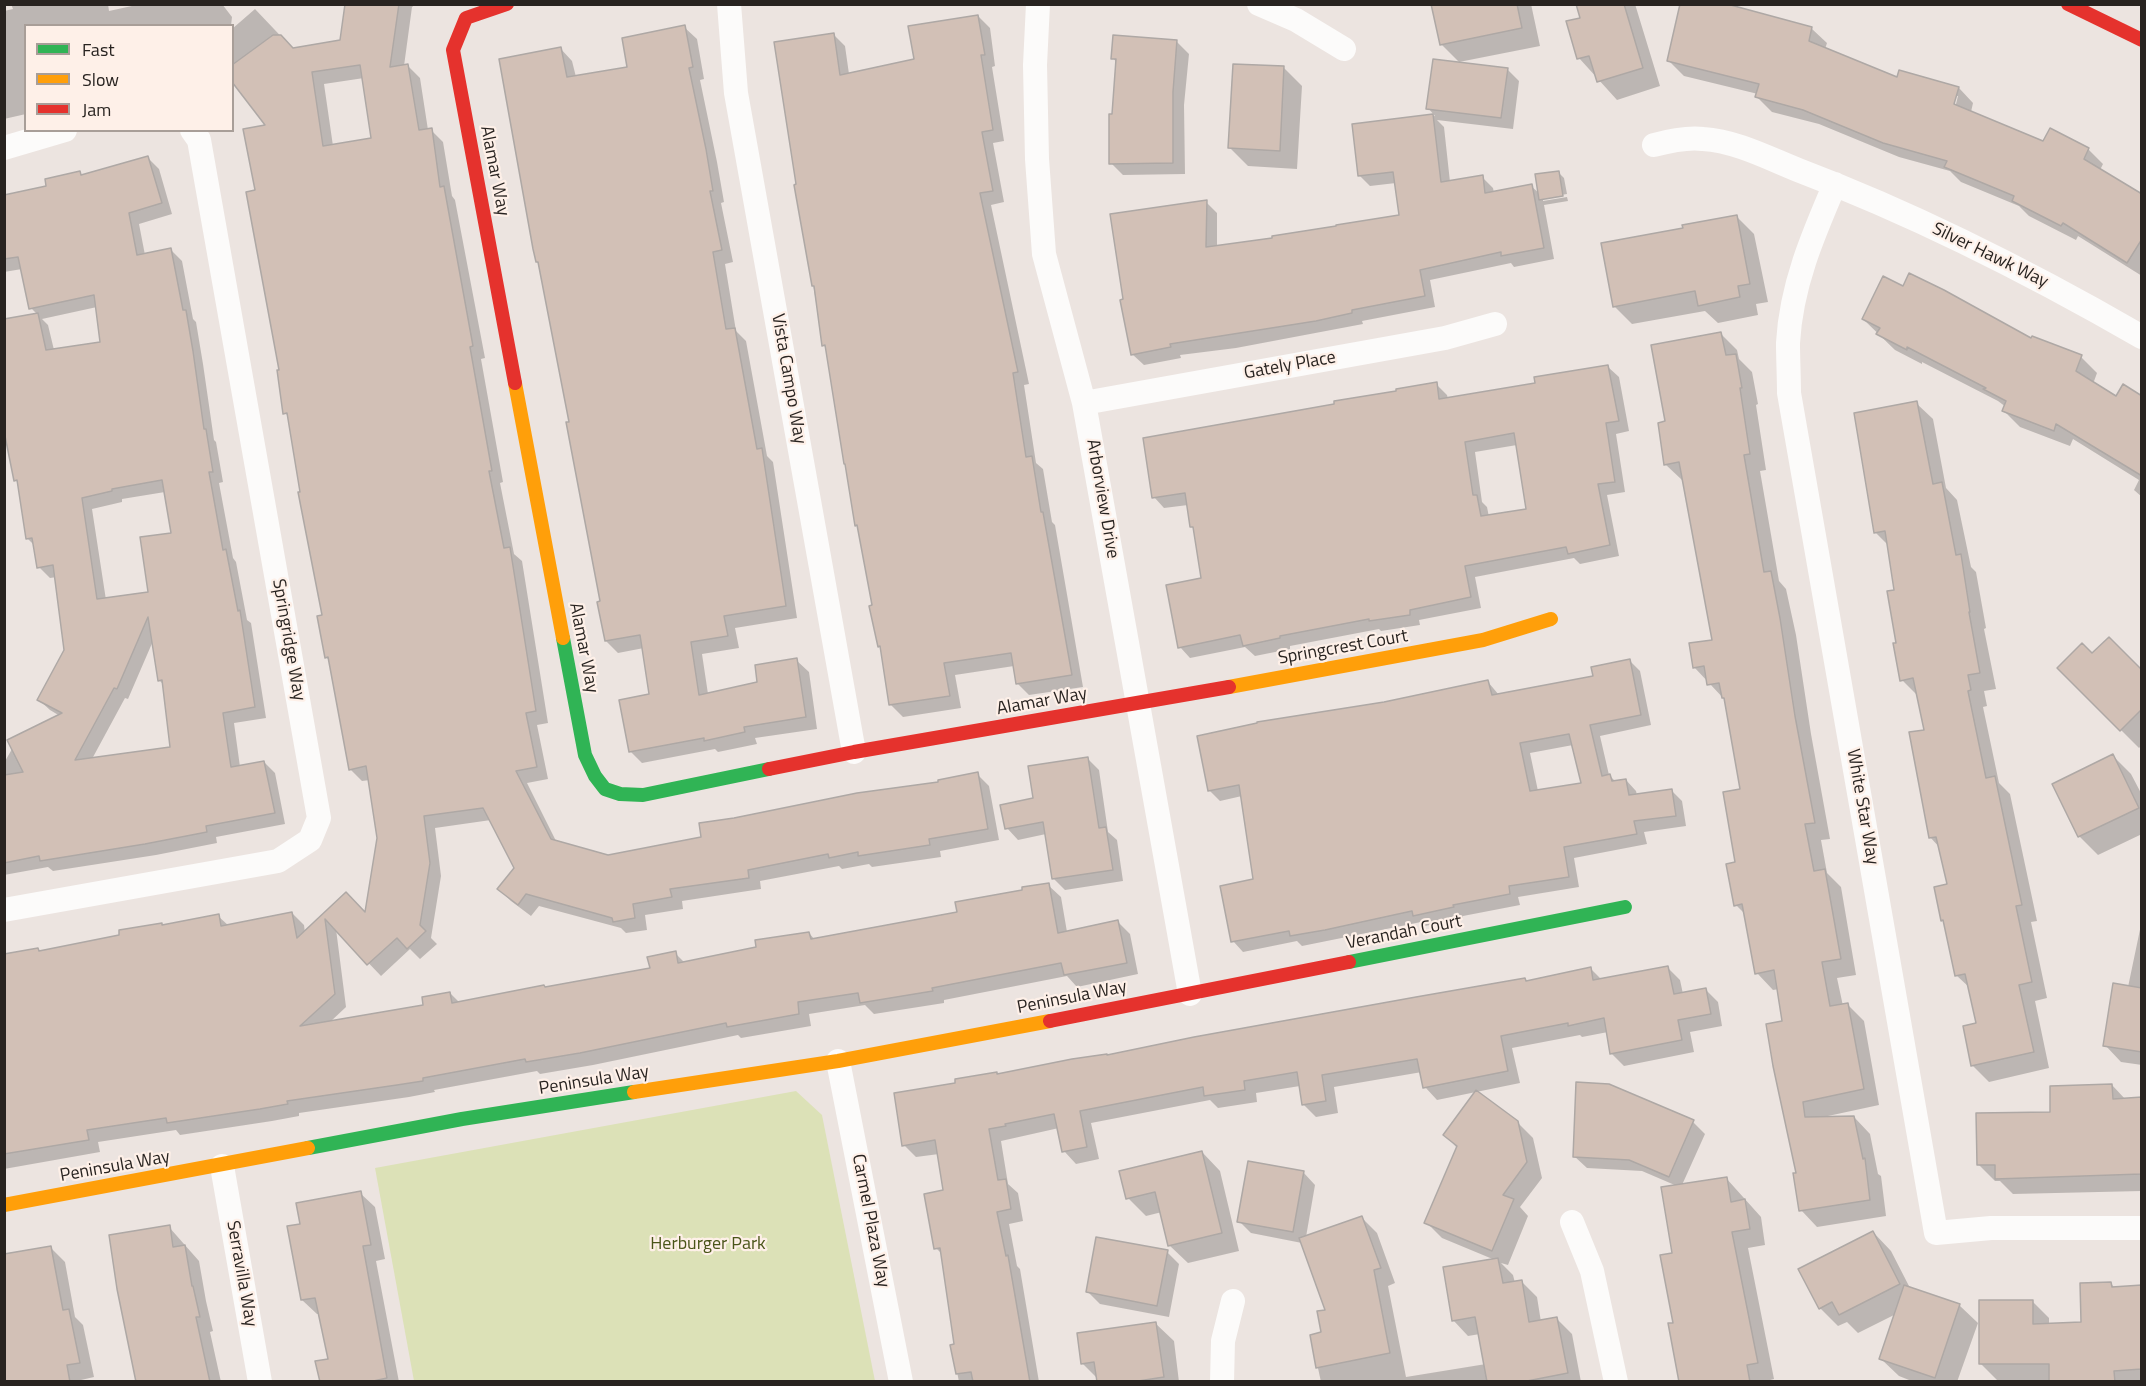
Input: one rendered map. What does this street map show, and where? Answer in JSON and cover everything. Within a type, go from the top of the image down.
[{"type":"street","name":"Alamar Way","points":[[507,4],[466,18],[453,50],[580,732],[592,774],[604,789],[623,795],[643,795],[854,752],[1139,704]]},
{"type":"street","name":"Vista Campo Way","points":[[729,4],[736,93],[854,752]]},
{"type":"street","name":"Arborview Drive","points":[[1038,4],[1035,65],[1036,159],[1044,254],[1084,403],[1190,994]]},
{"type":"street","points":[[1259,4],[1296,20],[1344,49]]},
{"type":"street","points":[[2068,4],[2142,40]]},
{"type":"street","points":[[4,148],[58,132]]},
{"type":"street","name":"Springridge Way","points":[[4,910],[278,861],[310,840],[319,818],[199,140],[193,132]]},
{"type":"street","name":"Silver Hawk Way","points":[[1654,146],[1671,141],[1702,138],[1728,143],[1835,184],[1956,237],[2069,295],[2142,337]]},
{"type":"street","name":"White Star Way","points":[[1835,184],[1812,239],[1794,299],[1788,343],[1789,393],[1936,1233],[1991,1228],[2142,1228]]},
{"type":"street","name":"Gately Place","points":[[1084,403],[1445,338],[1495,324]]},
{"type":"street","name":"Springcrest Court","points":[[1139,704],[1483,640],[1551,619]]},
{"type":"street","name":"Verandah Court","points":[[1190,994],[1626,907]]},
{"type":"street","name":"Peninsula Way","points":[[4,1205],[222,1166],[462,1119],[838,1060],[1190,994]]},
{"type":"street","name":"Carmel Plaza Way","points":[[838,1060],[901,1382]]},
{"type":"street","name":"Serravilla Way","points":[[222,1166],[260,1382]]},
{"type":"street","points":[[1572,1222],[1592,1271],[1616,1382]]},
{"type":"street","points":[[1222,1382],[1223,1341],[1233,1301]]},
{"type":"green space","name":"Herburger Park","points":[[796,1091],[822,1115],[875,1381],[414,1381],[375,1168]]},
{"type":"building","points":[[345,4],[399,4],[390,67],[408,64],[419,130],[432,128],[440,187],[444,186],[473,346],[470,347],[492,471],[489,471],[504,548],[510,547],[536,711],[526,713],[537,767],[516,771],[551,839],[608,855],[701,837],[699,823],[857,793],[938,782],[938,780],[978,772],[988,829],[929,839],[930,845],[858,856],[858,852],[829,858],[828,854],[748,870],[749,878],[670,889],[672,897],[633,904],[635,918],[613,922],[612,918],[526,894],[518,905],[497,889],[514,868],[483,808],[424,816],[430,863],[420,925],[426,931],[407,949],[397,938],[367,965],[325,919],[335,994],[300,1026],[423,1005],[422,997],[450,992],[452,1003],[650,968],[647,957],[676,951],[678,963],[756,947],[755,940],[809,932],[811,939],[957,912],[955,902],[1049,883],[1058,933],[1118,920],[1127,963],[1064,975],[1061,963],[932,988],[933,991],[860,1003],[858,993],[798,1002],[799,1014],[727,1027],[726,1023],[580,1053],[526,1062],[525,1059],[423,1078],[423,1081],[287,1101],[288,1104],[260,1109],[167,1123],[166,1118],[87,1130],[89,1140],[4,1154],[4,954],[38,948],[39,951],[119,935],[119,930],[162,923],[162,925],[219,914],[221,926],[292,912],[297,938],[346,892],[365,912],[377,838],[366,766],[349,770],[328,657],[325,658],[317,616],[322,615],[298,492],[300,492],[287,413],[283,414],[277,370],[279,370],[246,192],[255,190],[243,129],[265,125],[234,85],[234,64],[273,35],[281,35],[293,48],[340,40]],"holes":[[[360,65],[371,138],[323,146],[312,72]]]},
{"type":"building","points":[[1431,4],[1517,4],[1522,28],[1440,45]]},
{"type":"building","points":[[1576,4],[1624,4],[1643,68],[1597,82],[1589,56],[1577,59],[1566,21],[1580,18]]},
{"type":"building","points":[[1680,4],[1727,4],[1812,27],[1809,41],[1897,77],[1899,70],[1959,87],[1954,104],[2043,141],[2050,128],[2089,148],[2084,159],[2142,194],[2142,239],[2127,263],[2063,223],[2061,226],[2012,201],[2014,196],[1944,167],[1947,161],[1883,143],[1803,110],[1755,97],[1759,84],[1667,61]]},
{"type":"building","points":[[978,15],[985,55],[981,55],[993,130],[982,132],[993,191],[980,193],[1018,372],[1013,373],[1026,457],[1032,456],[1072,675],[1016,684],[1011,653],[944,663],[950,696],[889,705],[880,646],[878,647],[869,606],[872,605],[857,525],[855,526],[825,345],[822,346],[814,286],[812,286],[794,185],[796,184],[774,42],[834,33],[840,75],[914,59],[908,26]]},
{"type":"building","points":[[685,25],[693,67],[689,68],[706,149],[713,191],[710,191],[722,250],[713,252],[726,329],[735,328],[757,449],[762,448],[786,606],[724,616],[728,636],[691,642],[699,695],[757,682],[755,665],[797,658],[806,717],[744,727],[745,732],[704,741],[704,738],[629,752],[619,700],[649,694],[640,635],[605,641],[597,602],[600,601],[566,422],[569,422],[538,262],[536,262],[533,249],[499,59],[561,47],[567,77],[627,67],[622,38]]},
{"type":"building","points":[[1113,35],[1177,40],[1173,92],[1173,163],[1109,164],[1109,114],[1112,114],[1116,59],[1111,59]]},
{"type":"building","points":[[1433,59],[1508,68],[1501,118],[1426,109]]},
{"type":"building","points":[[1233,64],[1284,66],[1280,151],[1228,148]]},
{"type":"building","points":[[1433,114],[1441,182],[1483,175],[1485,193],[1532,184],[1544,248],[1501,256],[1501,252],[1420,270],[1425,296],[1352,310],[1352,313],[1316,321],[1170,344],[1171,347],[1131,355],[1120,300],[1123,299],[1110,214],[1207,200],[1206,247],[1272,238],[1272,236],[1399,215],[1393,172],[1358,176],[1352,124]]},
{"type":"building","points":[[148,156],[162,203],[129,213],[137,255],[171,248],[183,310],[186,310],[204,429],[206,429],[213,472],[209,472],[223,550],[226,549],[238,611],[240,610],[255,707],[223,713],[231,767],[264,761],[275,813],[206,826],[207,832],[145,844],[40,861],[39,856],[4,863],[4,775],[23,772],[7,740],[62,713],[37,700],[64,650],[53,565],[37,568],[32,538],[26,539],[17,480],[14,481],[4,431],[4,319],[38,313],[46,350],[100,342],[94,295],[29,309],[18,257],[4,259],[4,195],[46,186],[45,179],[80,171],[81,175]],"holes":[[[162,480],[171,533],[140,537],[148,592],[97,599],[82,498],[112,491],[112,489]],[[148,617],[158,681],[162,680],[170,747],[75,760],[114,688],[117,689]]]},
{"type":"building","points":[[1559,171],[1563,196],[1539,200],[1535,174]]},
{"type":"building","points":[[1737,215],[1750,284],[1738,286],[1740,297],[1698,306],[1695,291],[1613,307],[1601,243],[1683,228],[1682,225]]},
{"type":"building","points":[[1909,273],[2031,338],[2032,336],[2082,355],[2076,371],[2116,396],[2123,384],[2142,396],[2142,476],[2056,424],[2054,431],[2002,411],[2006,401],[1983,389],[1986,388],[1907,347],[1907,350],[1876,334],[1880,328],[1862,319],[1883,276],[1903,286]]},
{"type":"building","points":[[1721,332],[1726,355],[1736,354],[1750,454],[1744,455],[1764,572],[1771,571],[1815,823],[1805,824],[1814,871],[1825,869],[1841,959],[1822,962],[1830,1006],[1848,1003],[1864,1089],[1803,1102],[1805,1117],[1854,1116],[1863,1159],[1865,1158],[1870,1200],[1799,1211],[1793,1173],[1796,1173],[1766,1024],[1782,1021],[1774,970],[1755,974],[1742,904],[1734,906],[1726,864],[1735,862],[1723,792],[1740,789],[1724,698],[1722,698],[1719,683],[1707,685],[1704,666],[1693,668],[1689,643],[1712,640],[1679,462],[1664,465],[1658,423],[1665,421],[1651,345]]},
{"type":"building","points":[[1608,365],[1619,421],[1606,423],[1615,482],[1598,484],[1610,545],[1568,554],[1566,547],[1465,566],[1471,597],[1410,610],[1410,615],[1369,621],[1369,619],[1280,636],[1280,638],[1243,646],[1240,635],[1178,648],[1166,585],[1201,578],[1193,527],[1190,527],[1185,493],[1152,498],[1143,438],[1334,404],[1334,401],[1437,382],[1439,399],[1535,383],[1534,377]],"holes":[[[1514,433],[1526,509],[1481,516],[1477,495],[1473,495],[1465,442]]]},
{"type":"building","points":[[1917,401],[1933,484],[1942,482],[1956,555],[1961,554],[1980,673],[1968,675],[1971,690],[1968,691],[1986,778],[1995,776],[2022,905],[2016,906],[2032,982],[2019,985],[2034,1052],[1971,1066],[1963,1026],[1976,1023],[1965,974],[1955,976],[1943,920],[1941,921],[1934,887],[1947,884],[1936,837],[1929,838],[1909,732],[1924,730],[1913,678],[1900,681],[1887,591],[1894,590],[1885,531],[1874,533],[1854,413]]},
{"type":"building","points":[[2109,637],[2142,670],[2142,709],[2120,731],[2057,668],[2082,643],[2092,653]]},
{"type":"building","points":[[1630,659],[1641,715],[1590,725],[1602,776],[1610,774],[1612,781],[1626,779],[1629,795],[1672,789],[1676,816],[1634,821],[1637,834],[1564,847],[1569,877],[1509,886],[1510,894],[1453,905],[1454,907],[1413,916],[1412,911],[1290,936],[1289,931],[1231,942],[1220,886],[1253,879],[1239,785],[1208,791],[1197,736],[1257,722],[1384,702],[1488,680],[1492,695],[1593,676],[1591,667]],"holes":[[[1569,734],[1581,783],[1530,791],[1520,743]]]},
{"type":"building","points":[[2113,754],[2139,808],[2078,837],[2052,784]]},
{"type":"building","points":[[1088,757],[1099,828],[1106,827],[1113,870],[1052,879],[1043,822],[1005,829],[1000,805],[1033,798],[1028,766]]},
{"type":"building","points":[[1668,966],[1674,994],[1706,988],[1711,1014],[1678,1020],[1682,1040],[1610,1054],[1604,1018],[1501,1036],[1508,1071],[1423,1088],[1417,1059],[1322,1075],[1326,1101],[1302,1105],[1297,1072],[1244,1081],[1245,1090],[1204,1096],[1203,1087],[1080,1111],[1087,1147],[1062,1152],[1054,1114],[989,1129],[998,1180],[1006,1179],[1011,1209],[997,1212],[1006,1256],[1008,1255],[1030,1382],[973,1382],[971,1372],[956,1374],[950,1345],[954,1344],[940,1248],[934,1249],[924,1194],[943,1190],[935,1140],[902,1146],[894,1093],[955,1083],[955,1079],[1107,1055],[1416,997],[1525,978],[1526,981],[1591,967],[1593,980]]},
{"type":"building","points":[[2113,983],[2142,988],[2142,1052],[2103,1046]]},
{"type":"building","points":[[1576,1082],[1609,1084],[1694,1120],[1669,1177],[1629,1160],[1573,1157]]},
{"type":"building","points":[[2112,1084],[2113,1099],[2142,1097],[2142,1174],[1995,1179],[1995,1165],[1977,1165],[1976,1113],[2050,1112],[2050,1086]]},
{"type":"building","points":[[1476,1090],[1518,1121],[1527,1162],[1503,1195],[1514,1199],[1492,1251],[1424,1223],[1457,1146],[1443,1135]]},
{"type":"building","points":[[1202,1151],[1222,1233],[1168,1246],[1155,1192],[1126,1199],[1119,1171]]},
{"type":"building","points":[[1248,1161],[1304,1171],[1293,1232],[1237,1222]]},
{"type":"building","points":[[1727,1177],[1731,1202],[1745,1199],[1750,1229],[1732,1232],[1758,1363],[1747,1365],[1750,1382],[1679,1382],[1668,1323],[1673,1323],[1660,1255],[1672,1253],[1661,1187]]},
{"type":"building","points":[[361,1191],[371,1245],[363,1246],[387,1378],[369,1382],[320,1382],[315,1361],[328,1359],[315,1298],[301,1300],[287,1226],[300,1224],[296,1203]]},
{"type":"building","points":[[1362,1216],[1381,1268],[1374,1270],[1390,1353],[1316,1368],[1310,1335],[1321,1332],[1317,1311],[1325,1310],[1299,1238]]},
{"type":"building","points":[[170,1225],[173,1247],[185,1245],[200,1317],[196,1317],[210,1382],[136,1382],[117,1289],[109,1235]]},
{"type":"building","points":[[1873,1231],[1900,1284],[1839,1315],[1832,1302],[1819,1309],[1798,1269]]},
{"type":"building","points":[[1096,1237],[1168,1250],[1157,1306],[1086,1292]]},
{"type":"building","points":[[51,1246],[63,1310],[69,1309],[80,1363],[67,1365],[70,1382],[4,1382],[4,1254]]},
{"type":"building","points":[[1498,1258],[1503,1283],[1522,1280],[1529,1322],[1557,1317],[1568,1373],[1522,1382],[1487,1382],[1475,1317],[1452,1321],[1443,1267]]},
{"type":"building","points":[[2111,1282],[2112,1287],[2142,1285],[2142,1369],[2114,1371],[2115,1382],[2049,1382],[2049,1364],[1979,1364],[1979,1300],[2033,1300],[2033,1324],[2081,1322],[2080,1283]]},
{"type":"building","points":[[1904,1285],[1960,1304],[1935,1378],[1879,1359]]},
{"type":"building","points":[[1156,1322],[1164,1377],[1132,1382],[1097,1382],[1094,1362],[1081,1364],[1077,1333]]},
{"type":"traffic: fast","points":[[563,638],[585,755],[595,776],[605,789],[620,794],[643,795],[769,769]]},
{"type":"traffic: fast","points":[[1349,962],[1625,907]]},
{"type":"traffic: fast","points":[[308,1148],[462,1119],[634,1092]]},
{"type":"traffic: slow","points":[[515,383],[563,638]]},
{"type":"traffic: slow","points":[[1229,687],[1483,640],[1551,619]]},
{"type":"traffic: slow","points":[[634,1092],[838,1061],[1050,1021]]},
{"type":"traffic: slow","points":[[4,1205],[308,1148]]},
{"type":"traffic: jam","points":[[507,4],[466,18],[453,50],[515,383]]},
{"type":"traffic: jam","points":[[2068,4],[2142,40]]},
{"type":"traffic: jam","points":[[769,769],[854,752],[1229,687]]},
{"type":"traffic: jam","points":[[1050,1021],[1349,962]]}]
